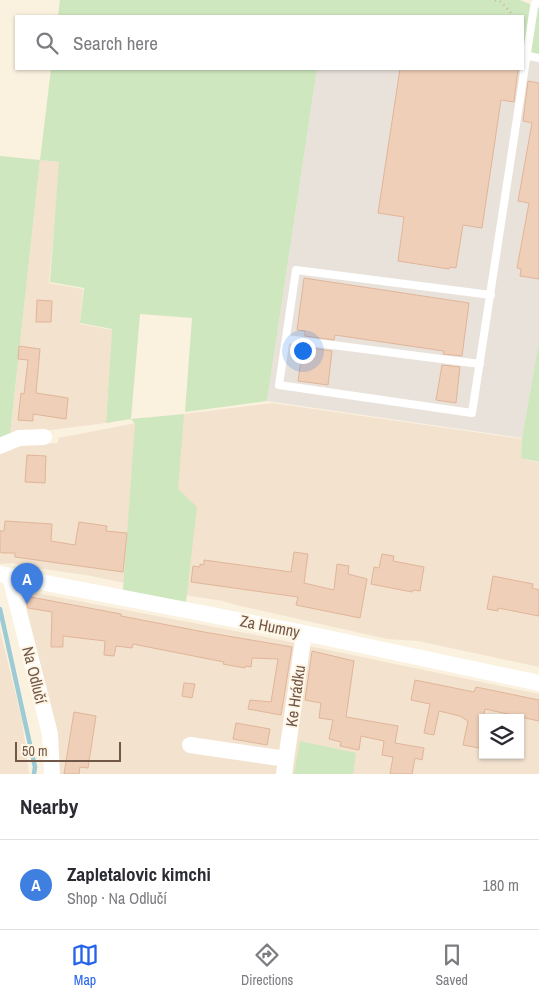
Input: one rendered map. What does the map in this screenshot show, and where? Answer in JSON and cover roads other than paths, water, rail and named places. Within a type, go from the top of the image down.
[{"type":"street","points":[[0,446],[19,438],[44,437]]},
{"type":"street","name":"Za Humny","points":[[5,576],[304,633],[539,683]]},
{"type":"street","name":"Na Odlučí","points":[[5,576],[50,734],[52,774]]},
{"type":"street","name":"Ke Hrádku","points":[[190,745],[285,767],[304,633]]},
{"type":"lane","points":[[537,0],[525,55],[539,58]]},
{"type":"lane","points":[[491,295],[296,270],[279,385],[472,413],[491,295],[523,70]]},
{"type":"lane","points":[[286,340],[480,364]]},
{"type":"waterway","points":[[0,609],[35,767],[34,774]]},
{"type":"place","name":"Zapletalovic kimchi","points":[[27,604]]}]
